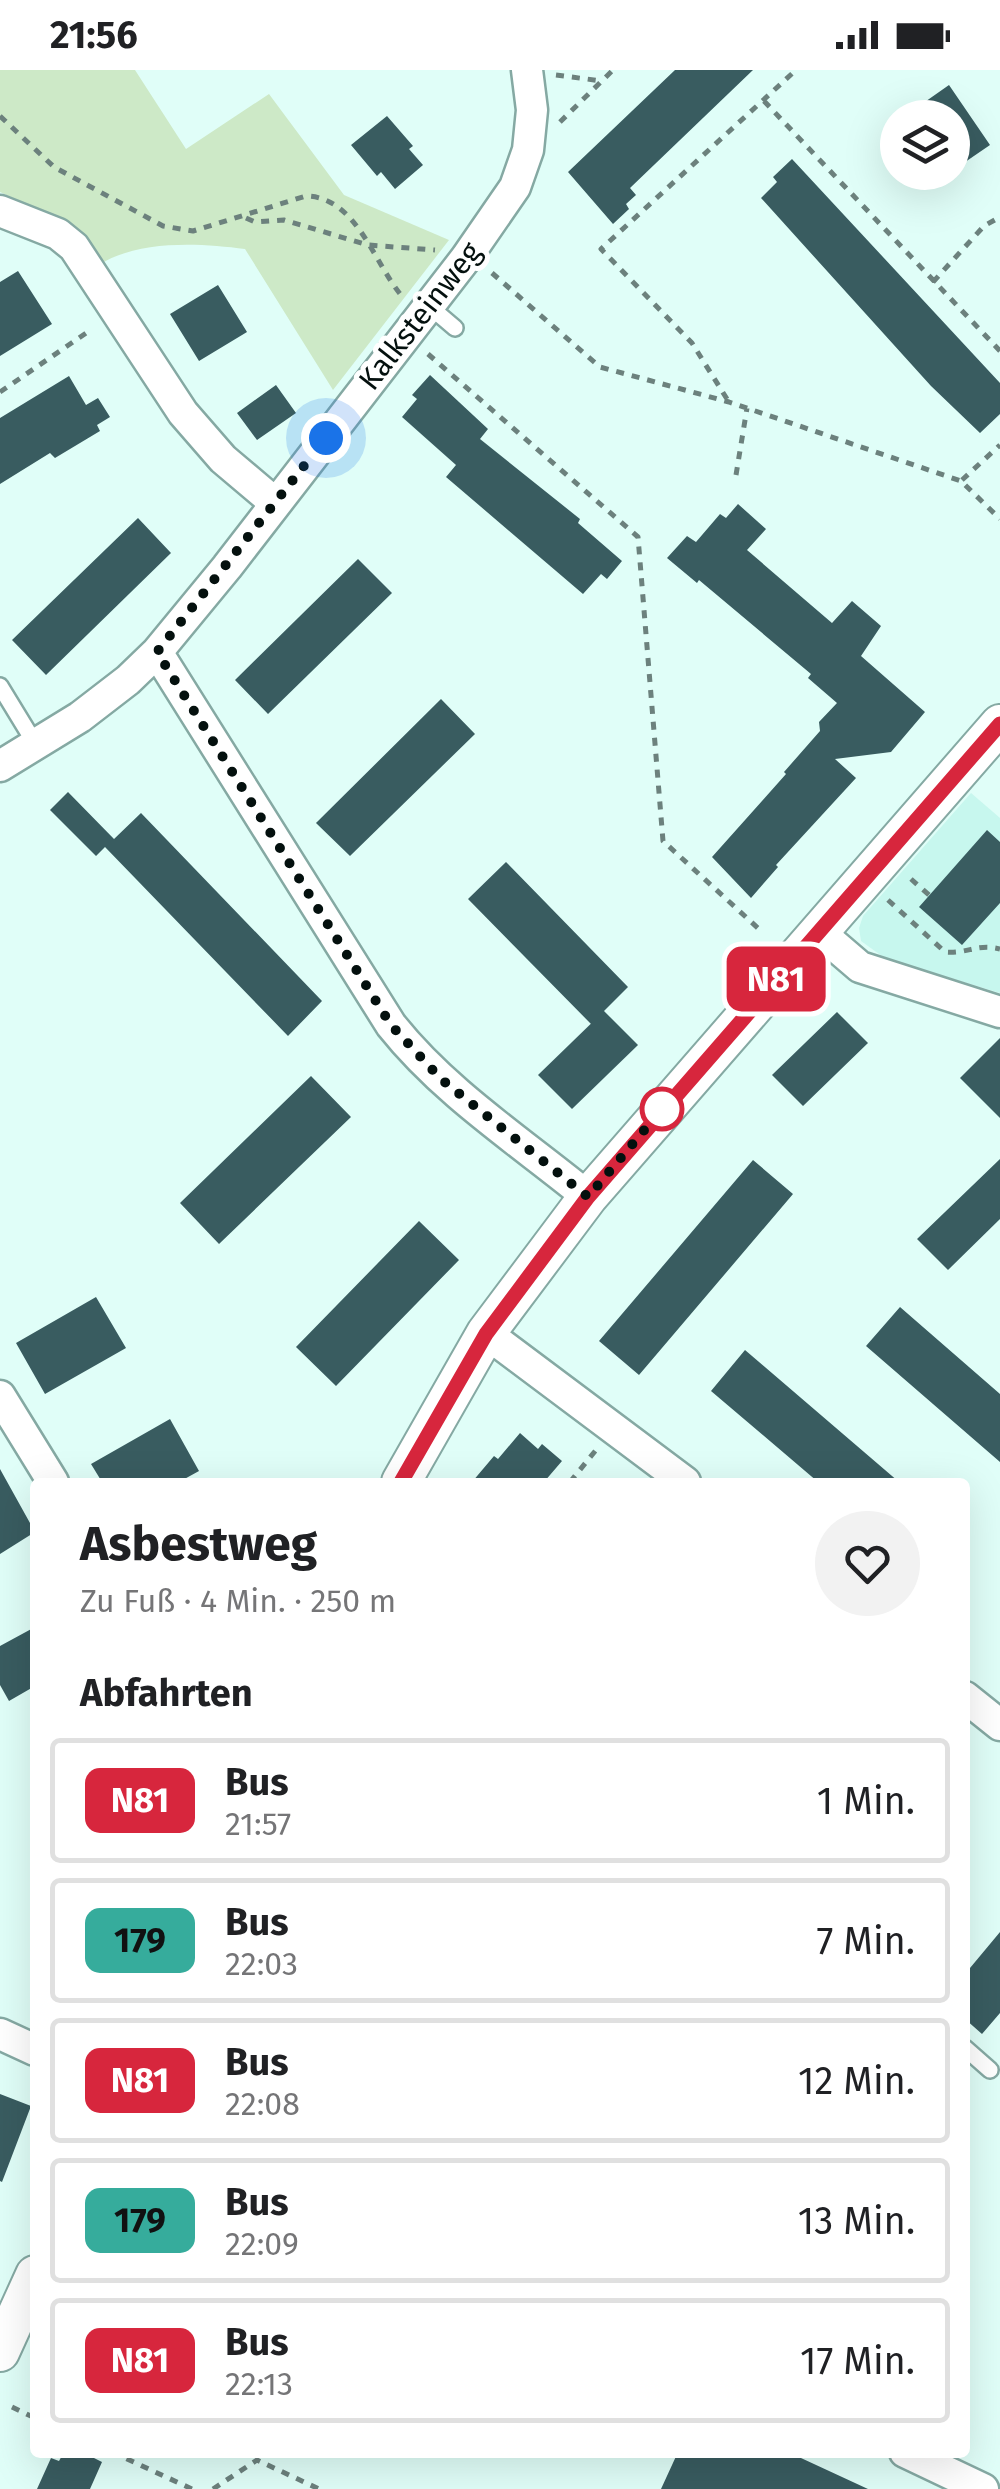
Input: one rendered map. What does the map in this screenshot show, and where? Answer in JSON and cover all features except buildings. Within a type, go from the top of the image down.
[{"type":"street","name":"Kalksteinweg","points":[[0,766],[80,717],[157,652],[276,503],[418,304],[466,258],[515,186],[528,150],[535,72]]},
{"type":"street","points":[[0,210],[58,234],[74,247],[193,425],[223,460],[276,503]]},
{"type":"street","points":[[157,652],[391,1025],[441,1079],[588,1197]]},
{"type":"street","points":[[403,1478],[486,1334],[588,1197],[1000,724]]},
{"type":"street","points":[[818,931],[860,967],[1000,1012]]},
{"type":"street","points":[[486,1334],[680,1478]]},
{"type":"street","points":[[0,1396],[51,1478]]},
{"type":"street","points":[[970,1702],[1000,1725]]},
{"type":"street","points":[[0,2034],[30,2048]]},
{"type":"street","points":[[0,2352],[30,2287]]},
{"type":"street","points":[[918,2458],[983,2489]]},
{"type":"lane","points":[[418,304],[454,328]]},
{"type":"lane","points":[[0,686],[36,745]]},
{"type":"lane","points":[[970,2052],[990,2070]]},
{"type":"path","points":[[560,122],[614,70]]},
{"type":"path","points":[[729,402],[692,343],[600,249],[796,70]]},
{"type":"path","points":[[535,72],[602,81]]},
{"type":"path","points":[[764,101],[1000,350]]},
{"type":"path","points":[[0,116],[54,167],[163,226],[193,231],[306,196],[321,196],[340,206],[418,304]]},
{"type":"path","points":[[243,217],[255,222],[284,220],[368,245],[448,250]]},
{"type":"path","points":[[933,282],[984,226],[1000,217]]},
{"type":"path","points":[[481,264],[600,367],[729,402],[961,480],[1000,519]]},
{"type":"path","points":[[0,392],[92,329]]},
{"type":"path","points":[[418,345],[638,537],[663,840],[760,930]]},
{"type":"path","points":[[736,476],[747,408]]},
{"type":"path","points":[[961,480],[1000,445]]},
{"type":"path","points":[[909,877],[929,895]]},
{"type":"path","points":[[888,900],[945,952],[984,945],[1000,949]]},
{"type":"path","points":[[573,1478],[598,1448]]},
{"type":"path","points":[[12,2407],[30,2416]]},
{"type":"path","points":[[125,2458],[192,2489]]},
{"type":"path","points":[[213,2489],[258,2460],[319,2489]]},
{"type":"shaded area","points":[[0,70],[135,70],[186,149],[269,94],[344,195],[449,240],[333,390],[245,249],[209,245],[153,247],[102,263],[66,222],[0,192]]},
{"type":"shaded area","points":[[971,793],[1000,818],[1000,993],[886,959],[861,941],[859,928],[863,916]]},
{"type":"bus line","name":"N81","points":[[403,1478],[486,1334],[588,1197],[1000,724]]},
{"type":"route","points":[[326,438],[157,652],[370,997],[412,1052],[441,1079],[588,1197],[662,1109]]}]
